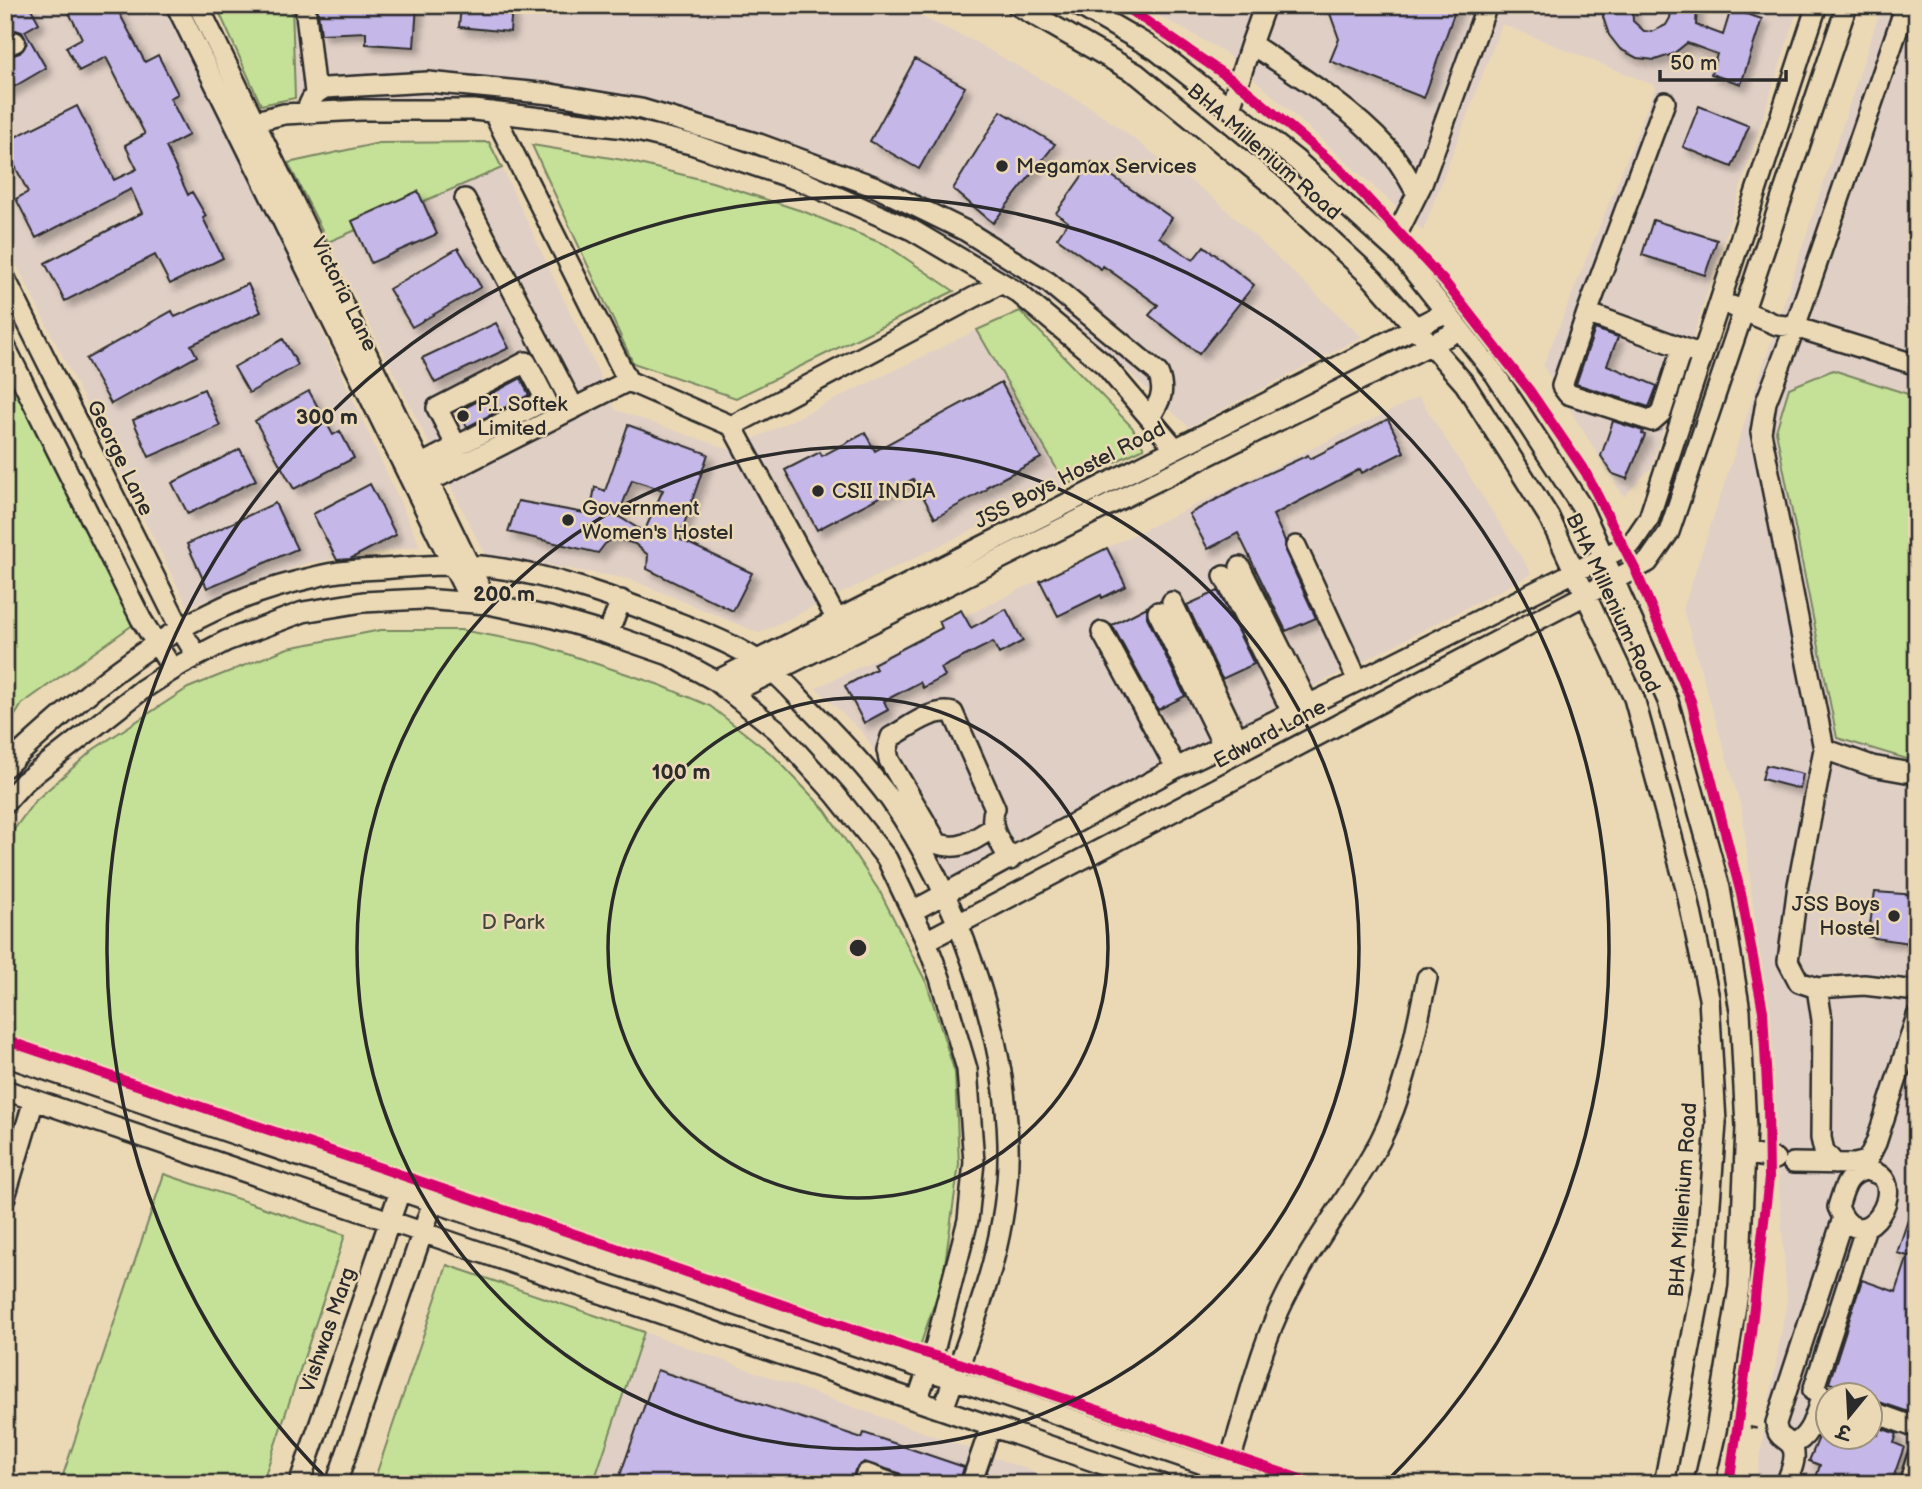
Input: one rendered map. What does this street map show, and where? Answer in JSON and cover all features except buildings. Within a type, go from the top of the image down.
[{"type":"street","name":"Victoria Lane","points":[[176,5],[245,124],[426,473],[462,567]]},
{"type":"street","name":"Victoria Lane","points":[[198,5],[245,124],[480,603]]},
{"type":"street","points":[[305,5],[315,93]]},
{"type":"street","name":"BHA Millenium Road","points":[[1017,5],[1137,74],[1269,182],[1373,279],[1465,384],[1549,517],[1634,698],[1686,888],[1709,998],[1716,1123],[1705,1269],[1664,1484]]},
{"type":"street","name":"BHA Millenium Road","points":[[1078,5],[1106,13],[1156,50],[1296,160],[1401,255],[1494,374],[1581,506],[1668,701],[1720,888],[1740,1011],[1746,1127],[1739,1287],[1716,1431],[1704,1484]]},
{"type":"street","points":[[1230,108],[1265,5]]},
{"type":"street","points":[[1391,246],[1418,194],[1487,5]]},
{"type":"street","name":"Edward Lane","points":[[913,911],[1176,768],[1358,681],[1632,543],[1649,517],[1817,5]]},
{"type":"street","name":"Edward Lane","points":[[926,941],[1648,562],[1669,533],[1847,5]]},
{"type":"street","points":[[1906,5],[1795,327],[1766,402],[1761,432],[1824,749],[1798,885],[1788,961],[1799,982],[1817,988],[1864,985],[1917,991]]},
{"type":"street","points":[[1251,44],[1311,84],[1371,131],[1390,151],[1418,194]]},
{"type":"street","points":[[306,113],[315,93],[325,88],[428,82],[564,96],[640,109],[759,144],[876,187],[966,231],[1036,275],[1158,373],[1164,386],[1159,403],[1150,417]]},
{"type":"street","points":[[1665,102],[1562,386],[1569,394],[1652,421],[1661,413],[1682,348]]},
{"type":"street","points":[[245,124],[284,114],[361,110],[474,110],[625,128],[691,144],[806,183],[912,230],[1017,292],[1105,365],[1175,448]]},
{"type":"street","points":[[493,113],[628,381],[732,426],[836,618]]},
{"type":"street","points":[[465,199],[574,408]]},
{"type":"street","name":"George Lane","points":[[5,278],[181,630],[197,656]]},
{"type":"street","points":[[732,426],[1001,283]]},
{"type":"street","points":[[1719,302],[1744,310],[1777,326],[1795,327],[1917,365]]},
{"type":"street","name":"JSS Boys Hostel Road","points":[[716,681],[1446,312]]},
{"type":"street","points":[[1587,313],[1702,355]]},
{"type":"street","name":"JSS Boys Hostel Road","points":[[733,692],[1460,330]]},
{"type":"street","points":[[5,346],[141,620],[173,670]]},
{"type":"street","points":[[426,473],[457,447],[546,400],[526,362],[437,408],[457,447]]},
{"type":"street","points":[[426,473],[574,408],[628,381]]},
{"type":"street","points":[[1118,477],[1128,496]]},
{"type":"street","points":[[1296,546],[1358,681]]},
{"type":"street","points":[[5,767],[56,720],[135,657],[211,612],[259,593],[319,575],[418,566],[487,567],[551,579],[621,600],[706,634],[775,673],[839,738],[889,798],[920,848],[973,962],[1000,1064],[1008,1143],[1003,1220],[986,1291],[943,1409]]},
{"type":"street","points":[[1232,572],[1300,708]]},
{"type":"street","points":[[5,803],[24,782],[75,741],[144,689],[197,656],[226,641],[303,612],[363,602],[423,599],[480,603],[550,617],[669,655],[733,692],[777,730],[835,794],[887,859],[926,941],[967,1069],[974,1162],[968,1220],[933,1356],[917,1401]]},
{"type":"street","points":[[608,634],[621,600]]},
{"type":"street","points":[[1165,607],[1230,742]]},
{"type":"street","points":[[1102,632],[1176,768]]},
{"type":"street","points":[[993,828],[962,847],[951,848],[938,844],[889,760],[887,750],[891,737],[936,713],[944,710],[953,713],[995,808],[991,817],[993,828],[1010,860]]},
{"type":"street","points":[[1824,749],[1872,766],[1917,774]]},
{"type":"street","points":[[1226,1472],[1262,1354],[1284,1301],[1312,1250],[1381,1139],[1399,1097],[1427,978]]},
{"type":"street","points":[[1817,988],[1822,1020],[1821,1138],[1824,1151],[1849,1166],[1867,1161],[1876,1143],[1917,1016]]},
{"type":"street","points":[[5,1056],[1262,1484]]},
{"type":"street","points":[[5,1090],[1161,1484]]},
{"type":"street","points":[[5,1197],[34,1100]]},
{"type":"street","points":[[1745,1153],[1784,1161],[1849,1166],[1882,1176],[1887,1184],[1885,1205],[1878,1220],[1866,1227],[1854,1227],[1843,1218],[1838,1207],[1849,1178],[1849,1166]]},
{"type":"street","name":"Vishwas Marg","points":[[299,1484],[400,1191]]},
{"type":"street","points":[[336,1484],[433,1202]]},
{"type":"street","points":[[1786,1484],[1795,1453],[1791,1445],[1782,1439],[1776,1423],[1843,1218]]},
{"type":"street","points":[[1825,1380],[1866,1227]]},
{"type":"street","points":[[1789,1383],[1814,1392]]},
{"type":"street","points":[[1884,1416],[1917,1428]]},
{"type":"street","points":[[1791,1445],[1800,1441],[1810,1431],[1814,1418]]},
{"type":"street","points":[[971,1484],[991,1426]]},
{"type":"street","points":[[1909,1484],[1917,1458]]},
{"type":"street","points":[[863,1484],[866,1474],[894,1484]]},
{"type":"path","points":[[1736,1436],[1740,1412]]},
{"type":"shaded area","points":[[5,5],[173,5],[420,546],[308,563],[188,607],[5,242]]},
{"type":"shaded area","points":[[292,5],[896,5],[977,43],[1092,108],[1215,199],[1362,337],[1189,427],[1055,305],[953,240],[774,160],[629,120],[499,102],[295,98]]},
{"type":"shaded area","points":[[1140,5],[1799,5],[1651,468],[1624,497],[1543,366],[1656,86],[1502,24],[1423,231],[1223,51]]},
{"type":"shaded area","points":[[1882,5],[1917,5],[1917,1484],[1755,1484],[1787,1300],[1769,1042],[1742,810],[1683,609]]},
{"type":"shaded area","points":[[502,168],[616,410],[731,450],[977,330],[1066,485],[759,633],[630,579],[485,555],[328,242]]},
{"type":"shaded area","points":[[1419,397],[1532,574],[1026,835],[947,880],[864,734],[816,688]]},
{"type":"shaded area","points":[[644,1332],[1068,1484],[593,1484]]},
{"type":"green space","points":[[216,5],[292,5],[295,98],[261,105]]},
{"type":"green space","points":[[489,142],[502,168],[328,242],[288,163],[379,143]]},
{"type":"green space","points":[[532,145],[623,160],[712,182],[805,212],[886,245],[954,291],[736,398],[633,363]]},
{"type":"green space","points":[[1020,311],[1132,427],[1144,448],[1066,485],[977,330]]},
{"type":"green space","points":[[5,346],[141,619],[22,704],[5,732]]},
{"type":"green space","points":[[1833,370],[1917,397],[1917,762],[1837,738],[1776,431],[1789,388]]},
{"type":"green space","name":"D Park","points":[[381,630],[461,630],[537,644],[660,685],[710,706],[774,756],[825,810],[880,892],[927,984],[955,1073],[959,1164],[943,1278],[920,1346],[5,1039],[5,842],[34,802],[94,749],[188,688],[288,648]]},
{"type":"green space","points":[[164,1174],[345,1235],[262,1484],[60,1484]]},
{"type":"green space","points":[[447,1265],[644,1332],[593,1484],[373,1484]]},
{"type":"cycle path","points":[[1123,5],[1244,88],[1340,169],[1444,281],[1530,391],[1586,473],[1635,569],[1691,701],[1741,894],[1763,1011],[1768,1105],[1769,1178],[1751,1333],[1729,1484]]},
{"type":"cycle path","points":[[5,1040],[1315,1484]]},
{"type":"place","name":"Megamax Services","points":[[1002,166]]},
{"type":"place","name":"P.I. Softek Limited","points":[[463,416]]},
{"type":"place","name":"CSII INDIA","points":[[818,491]]},
{"type":"place","name":"Government Women's Hostel","points":[[568,520]]},
{"type":"place","name":"JSS Boys Hostel","points":[[1894,916]]}]
